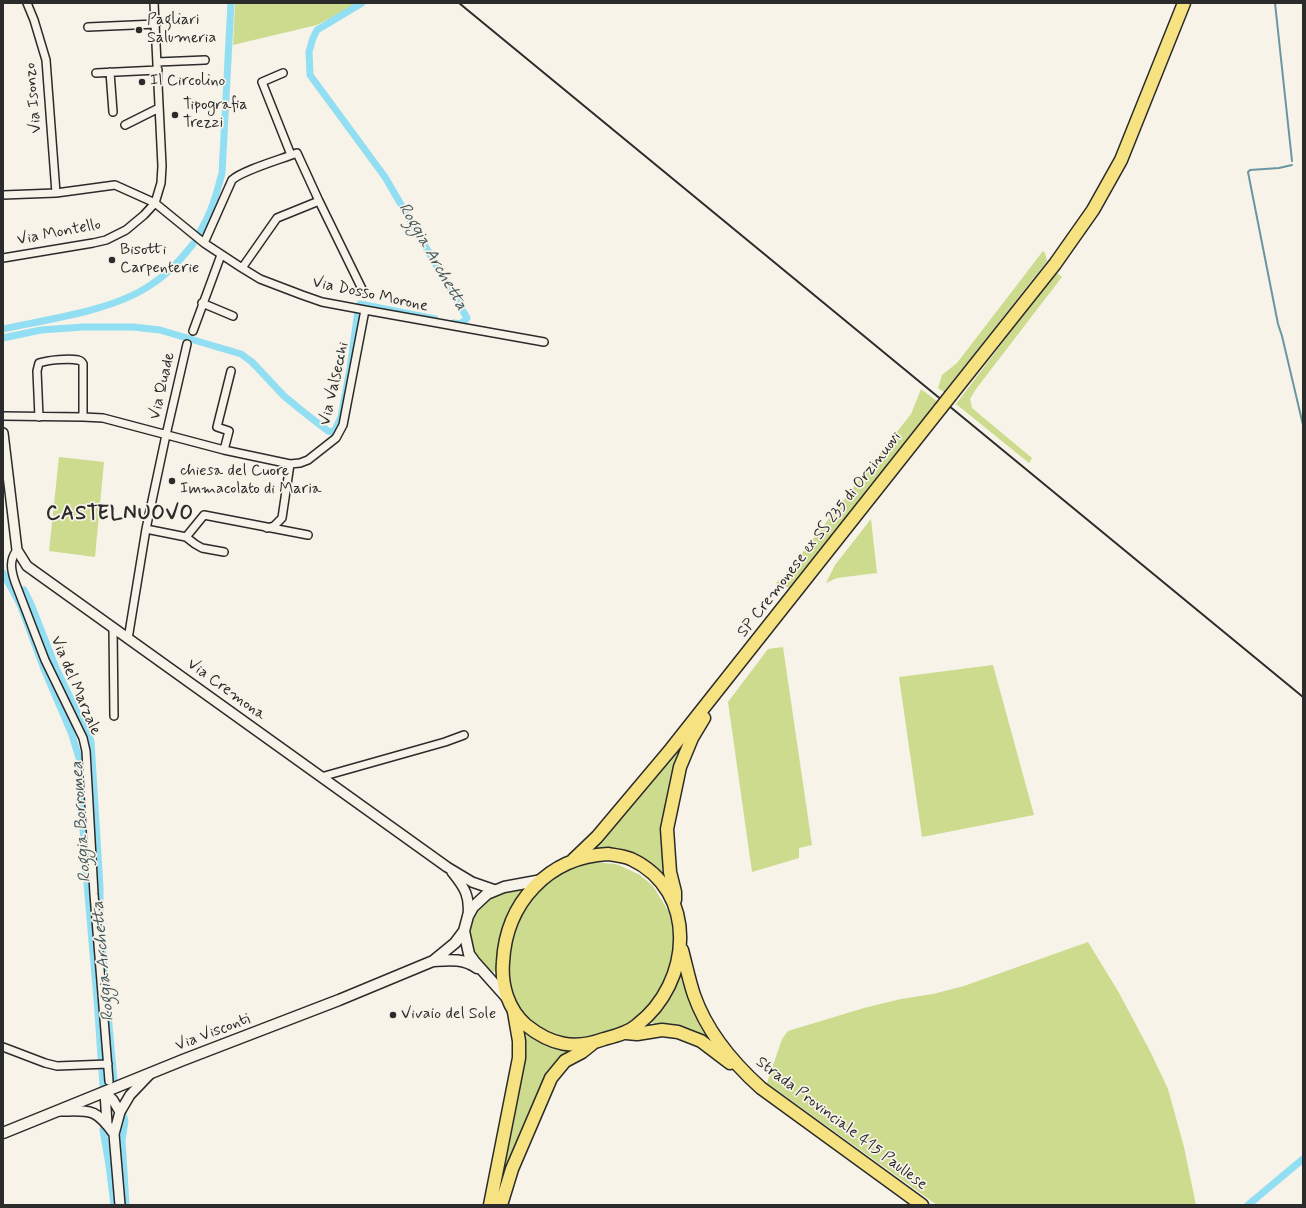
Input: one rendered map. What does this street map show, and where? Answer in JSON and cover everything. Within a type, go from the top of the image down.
[{"type":"main road","name":"SP Cremonese ex SS 235 di Orzinuovi","points":[[725,680],[1075,237],[1093,210],[1121,160],[1184,3]]},
{"type":"main road","points":[[574,860],[597,836],[671,749],[725,680]]},
{"type":"main road","points":[[675,907],[675,892],[670,872],[667,829],[675,786],[680,767],[692,738],[725,680]]},
{"type":"main road","points":[[490,1205],[519,1058],[519,1041],[514,1012],[508,999],[502,973],[504,945],[510,925],[520,905],[542,880],[551,873],[574,860],[590,856],[608,854],[630,859],[645,867],[658,878],[668,890],[675,907],[679,925],[680,945],[674,976],[667,992],[658,1004],[637,1025],[625,1032],[592,1044],[575,1046],[546,1039],[523,1022],[514,1012]]},
{"type":"main road","points":[[433,961],[455,943],[464,931],[468,916],[481,899],[496,890],[542,880]]},
{"type":"main road","points":[[464,931],[469,954],[508,999]]},
{"type":"main road","name":"Strada Provinciale 415 Paullese","points":[[680,945],[693,993],[708,1028],[740,1069]]},
{"type":"main road","points":[[433,961],[462,960],[470,963],[486,975]]},
{"type":"main road","name":"Via Visconti","points":[[3,1133],[151,1073],[339,1000],[433,961]]},
{"type":"main road","name":"Strada Provinciale 415 Paullese","points":[[625,1032],[638,1034],[662,1030],[678,1032],[701,1041],[740,1069],[761,1088],[922,1205]]},
{"type":"main road","points":[[501,1205],[512,1169],[550,1078],[565,1061],[582,1052],[592,1044]]},
{"type":"street","name":"Via Isonzo","points":[[26,3],[34,20],[46,60],[56,192]]},
{"type":"street","name":"Via Montello","points":[[3,258],[106,240],[126,230],[144,215],[155,203],[161,184],[162,166],[154,3]]},
{"type":"street","points":[[88,27],[156,24]]},
{"type":"street","points":[[96,72],[110,72],[205,60]]},
{"type":"street","points":[[110,72],[113,112]]},
{"type":"street","points":[[283,73],[262,82],[291,155]]},
{"type":"street","points":[[125,125],[160,108]]},
{"type":"street","points":[[204,243],[232,180],[241,174],[297,153],[319,202],[362,289]]},
{"type":"street","name":"Via Dosso Morone","points":[[3,195],[56,192],[115,185],[155,203],[204,243],[260,279],[302,295],[322,302],[360,310],[544,342]]},
{"type":"street","points":[[242,268],[277,218],[319,202]]},
{"type":"street","points":[[193,330],[221,255]]},
{"type":"street","points":[[202,303],[233,316]]},
{"type":"street","name":"Via Valsecchi","points":[[3,416],[103,418],[224,450],[290,464],[300,463],[308,460],[336,438],[343,425],[360,310]]},
{"type":"street","name":"Via Quade","points":[[128,639],[146,529],[187,344]]},
{"type":"street","points":[[39,417],[37,371],[39,363],[59,360],[79,360],[83,364],[83,417]]},
{"type":"street","points":[[224,450],[229,430],[217,427],[230,372]]},
{"type":"street","name":"Via Cremona","points":[[3,432],[17,550],[27,566],[447,867],[472,882],[496,890]]},
{"type":"street","points":[[267,528],[274,526],[282,518],[290,464]]},
{"type":"street","points":[[186,538],[204,515],[308,535]]},
{"type":"street","points":[[146,529],[186,538],[202,548],[224,552]]},
{"type":"street","name":"Via del Marzale","points":[[17,550],[11,557],[11,571],[45,660],[83,738],[86,750],[94,894],[109,1080]]},
{"type":"street","points":[[113,628],[114,716]]},
{"type":"street","points":[[322,777],[445,742],[464,735]]},
{"type":"street","name":"Via Cremona","points":[[447,867],[466,890],[469,905],[468,916]]},
{"type":"street","points":[[3,1047],[57,1066],[108,1064]]},
{"type":"street","points":[[120,1205],[114,1134],[120,1112],[130,1095],[151,1073]]},
{"type":"street","points":[[105,1092],[113,1100],[120,1112]]},
{"type":"street","points":[[105,1092],[107,1124]]},
{"type":"street","points":[[58,1111],[86,1111],[102,1117],[114,1134]]},
{"type":"green space","points":[[235,3],[359,3],[317,25],[233,45]]},
{"type":"green space","points":[[1043,251],[1047,261],[944,392],[938,388],[942,375],[957,363]]},
{"type":"green space","points":[[1056,272],[1062,277],[976,389],[970,399],[972,408],[1032,458],[1029,463],[956,404]]},
{"type":"green space","points":[[921,389],[938,402],[789,588],[776,583],[784,576],[911,414]]},
{"type":"green space","points":[[59,457],[104,462],[95,557],[49,551]]},
{"type":"green space","points":[[871,519],[877,573],[837,578],[826,583],[835,565]]},
{"type":"green space","points":[[783,647],[812,845],[799,848],[799,858],[752,872],[728,702],[768,649]]},
{"type":"green space","points":[[993,665],[1034,815],[922,837],[899,677]]},
{"type":"green space","points":[[678,748],[679,754],[669,790],[665,817],[666,876],[663,876],[651,865],[630,854],[614,850],[593,849],[592,847]]},
{"type":"green space","points":[[594,862],[621,866],[640,875],[653,886],[669,912],[673,927],[675,945],[669,975],[663,991],[625,1031],[611,1037],[559,1040],[525,1019],[513,998],[507,973],[513,928],[524,909],[542,887],[568,869],[585,863]]},
{"type":"green space","points":[[524,888],[523,893],[514,905],[505,923],[499,946],[497,971],[493,972],[476,959],[468,939],[469,925],[476,910],[487,899],[497,893]]},
{"type":"green space","points":[[1088,942],[1118,991],[1151,1053],[1168,1089],[1184,1147],[1196,1205],[937,1205],[767,1083],[782,1039],[788,1031],[864,1008],[964,986]]},
{"type":"green space","points":[[683,973],[713,1042],[658,1026],[651,1021],[672,994],[680,974]]},
{"type":"green space","points":[[525,1032],[543,1043],[572,1051],[551,1068],[546,1076],[508,1164],[501,1185],[498,1186],[523,1033]]},
{"type":"waterway","name":"Roggia Borromea","points":[[198,235],[213,205],[222,173],[231,3]]},
{"type":"waterway","name":"Roggia Archetta","points":[[362,3],[317,30],[309,52],[310,75],[385,177],[467,318],[461,323],[453,323]]},
{"type":"waterway","points":[[1275,3],[1292,161]]},
{"type":"waterway","points":[[1292,165],[1279,168],[1250,170],[1248,172],[1278,324],[1303,425]]},
{"type":"waterway","name":"Roggia Borromea","points":[[3,329],[80,313],[119,301],[137,293],[164,275],[193,244]]},
{"type":"waterway","name":"Roggia Archetta","points":[[3,338],[41,330],[83,327],[133,327],[160,330],[241,354],[252,362],[284,396],[328,431],[334,432],[341,417],[360,304],[435,319]]},
{"type":"waterway","name":"Roggia Borromea","points":[[3,573],[20,604],[44,669],[71,732],[80,761],[84,849],[103,1085]]},
{"type":"waterway","name":"Roggia Archetta","points":[[24,590],[56,668],[91,741],[100,888],[100,935]]},
{"type":"waterway","name":"Roggia Archetta","points":[[102,946],[114,1081]]},
{"type":"waterway","name":"Roggia Archetta","points":[[123,1114],[125,1121],[122,1140],[126,1205]]},
{"type":"waterway","name":"Roggia Borromea","points":[[103,1130],[114,1205]]},
{"type":"waterway","points":[[1248,1205],[1303,1159]]},
{"type":"railway","points":[[459,3],[1303,697]]},
{"type":"place","name":"Pagliari Salumeria","points":[[139,30]]},
{"type":"place","name":"Il Circolino","points":[[142,82]]},
{"type":"place","name":"Tipografia Trezzi","points":[[175,115]]},
{"type":"place","name":"Bisotti Carpenterie","points":[[112,260]]},
{"type":"place","name":"chiesa del Cuore Immacolato di Maria","points":[[172,481]]},
{"type":"place","name":"Vivaio del Sole","points":[[393,1015]]},
{"type":"district","name":"CASTELNUOVO","points":[[120,515]]}]
